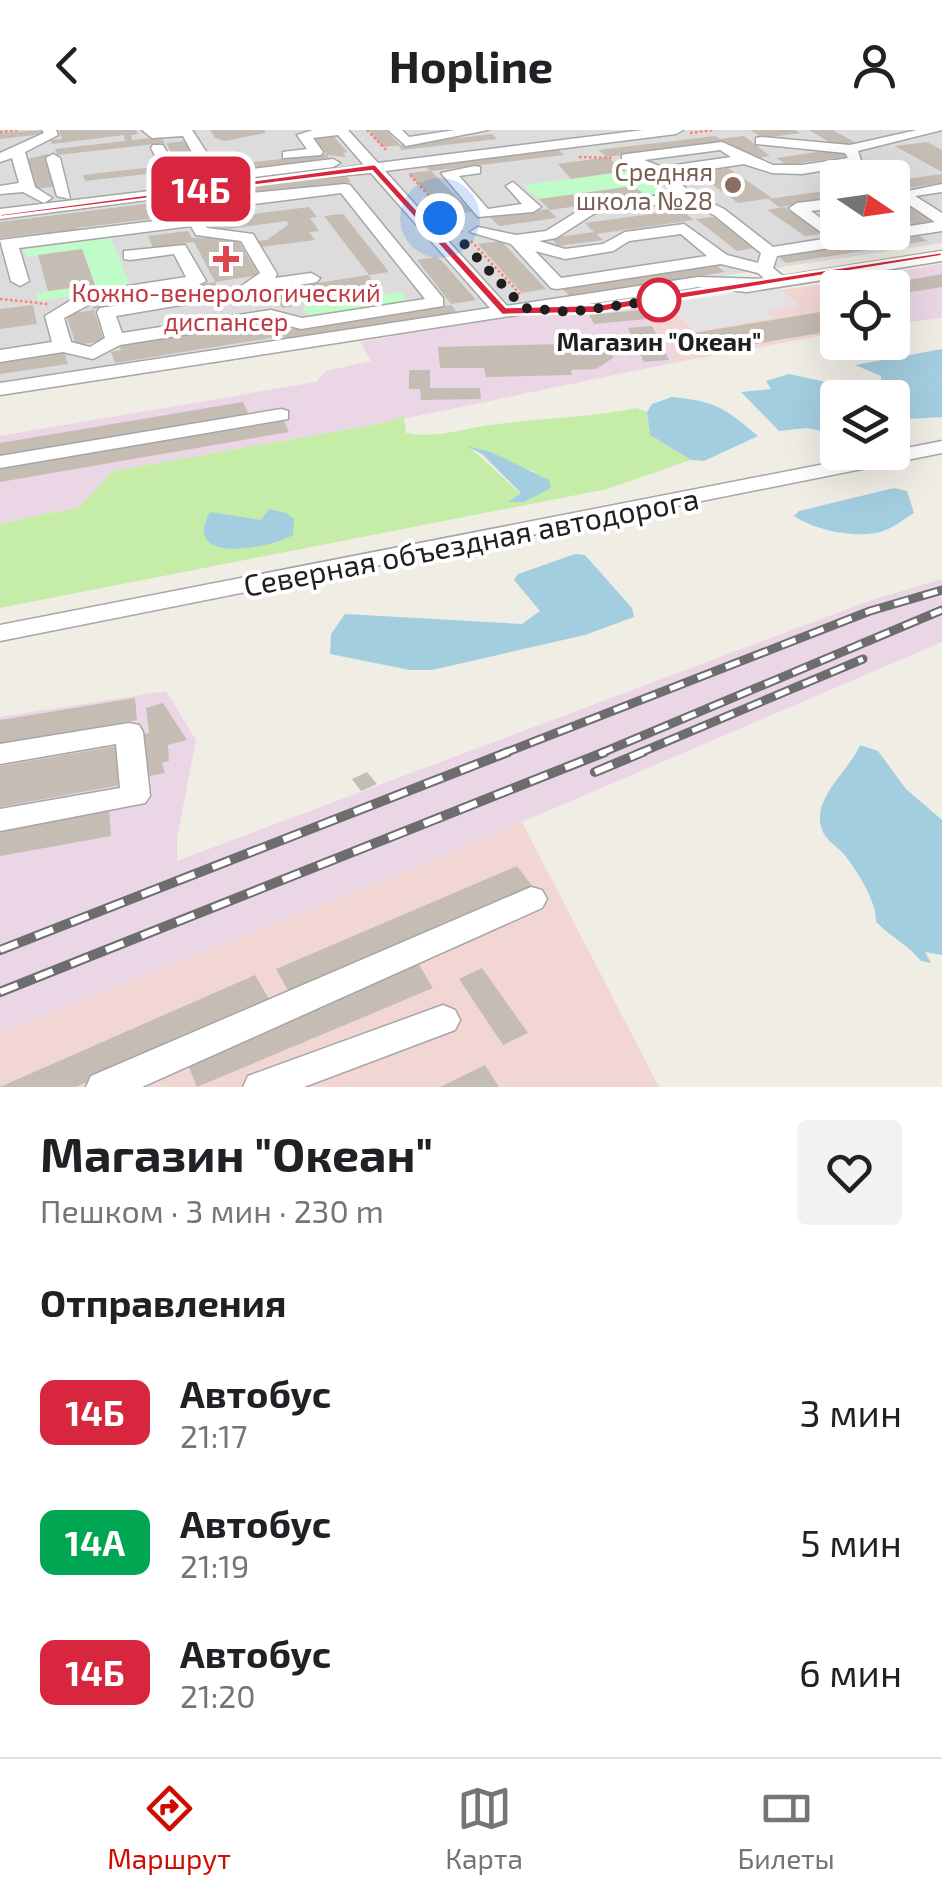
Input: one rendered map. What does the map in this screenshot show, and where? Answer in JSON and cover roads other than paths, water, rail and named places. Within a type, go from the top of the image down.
[{"type":"street","points":[[0,158],[51,135],[49,130]]},
{"type":"street","points":[[149,130],[152,134],[186,132],[212,171]]},
{"type":"street","points":[[0,204],[176,182],[212,171],[316,152],[304,135],[342,130],[381,160],[524,308]]},
{"type":"street","points":[[364,130],[414,212],[502,311]]},
{"type":"street","points":[[394,130],[406,142],[480,130]]},
{"type":"street","points":[[20,281],[5,244],[119,231],[198,204],[381,160],[604,130]]},
{"type":"street","points":[[212,171],[564,144],[676,130]]},
{"type":"street","points":[[744,130],[760,141],[850,150],[929,131],[942,141]]},
{"type":"street","points":[[802,130],[829,148]]},
{"type":"street","points":[[843,130],[869,146]]},
{"type":"street","points":[[484,214],[448,173],[579,157],[564,144]]},
{"type":"street","points":[[768,272],[719,212],[686,196],[660,172],[628,158],[722,146],[743,160],[778,173],[857,161],[850,150]]},
{"type":"street","points":[[158,148],[176,182]]},
{"type":"street","points":[[18,152],[27,187]]},
{"type":"street","points":[[54,158],[65,196]]},
{"type":"street","points":[[660,172],[743,160]]},
{"type":"street","points":[[526,174],[478,218],[471,233],[565,254],[607,248],[625,236],[684,229],[722,260]]},
{"type":"street","points":[[484,214],[533,207],[513,186]]},
{"type":"street","points":[[0,190],[27,187],[44,198]]},
{"type":"street","points":[[0,214],[198,204],[345,188],[437,302],[301,324],[271,315],[115,340],[93,353],[63,346],[0,356]]},
{"type":"street","points":[[942,188],[900,194],[942,223]]},
{"type":"street","points":[[516,240],[550,235],[591,209],[686,196]]},
{"type":"street","points":[[198,204],[202,232],[246,236],[269,274],[249,289]]},
{"type":"street","points":[[820,205],[797,208],[820,224]]},
{"type":"street","points":[[369,218],[414,212]]},
{"type":"street","points":[[910,230],[942,223]]},
{"type":"street","points":[[119,231],[142,289]]},
{"type":"street","points":[[516,240],[557,284],[722,260],[768,272],[822,250]]},
{"type":"street","points":[[63,346],[54,316],[89,297],[197,281],[179,248],[130,255]]},
{"type":"street","points":[[402,258],[449,251]]},
{"type":"street","points":[[0,389],[524,308],[570,312],[768,272],[942,256]]},
{"type":"street","points":[[115,340],[106,312],[311,278]]},
{"type":"street","points":[[249,289],[259,317]]},
{"type":"street","points":[[93,353],[97,374]]},
{"type":"street","points":[[0,462],[281,415]]},
{"type":"street","name":"Северная объездная автодорога","points":[[0,633],[942,447]]},
{"type":"street","points":[[0,754],[129,732],[135,796],[0,820]]},
{"type":"street","points":[[104,1087],[530,900]]},
{"type":"street","points":[[261,1087],[443,1020]]},
{"type":"water","points":[[942,349],[942,417],[910,419],[910,380],[881,380],[881,376],[855,365],[910,360],[910,355]]},
{"type":"water","points":[[789,374],[820,381],[820,431],[779,431],[741,392],[771,389],[766,381]]},
{"type":"water","points":[[672,397],[719,408],[758,436],[704,461],[691,460],[650,435],[647,412],[652,404]]},
{"type":"water","points":[[467,446],[491,452],[549,480],[551,488],[524,502],[508,502],[521,493],[482,454]]},
{"type":"water","points":[[894,488],[907,491],[914,513],[876,533],[839,532],[794,516],[799,511]]},
{"type":"water","points":[[269,509],[294,519],[293,535],[266,545],[232,549],[207,540],[204,529],[210,512],[261,520]]},
{"type":"water","points":[[575,554],[585,555],[632,608],[634,617],[585,635],[432,670],[410,670],[330,654],[331,634],[345,614],[522,624],[540,611],[514,580],[518,574]]},
{"type":"water","points":[[860,745],[878,751],[906,789],[942,820],[942,955],[925,952],[931,963],[921,961],[876,922],[874,906],[862,880],[821,828],[824,801]]},
{"type":"railway","points":[[502,754],[870,611],[942,590]]},
{"type":"railway","points":[[599,754],[942,610]]},
{"type":"railway","points":[[637,754],[863,659]]},
{"type":"railway","points":[[0,950],[508,752]]},
{"type":"railway","points":[[0,992],[605,752]]},
{"type":"railway","points":[[595,772],[643,752]]},
{"type":"place","name":"Средняя школа №28","points":[[733,185]]},
{"type":"place","name":"Кожно-венерологический диспансер","points":[[226,259]]},
{"type":"place","name":"Магазин \"Океан\"","points":[[659,300]]}]
